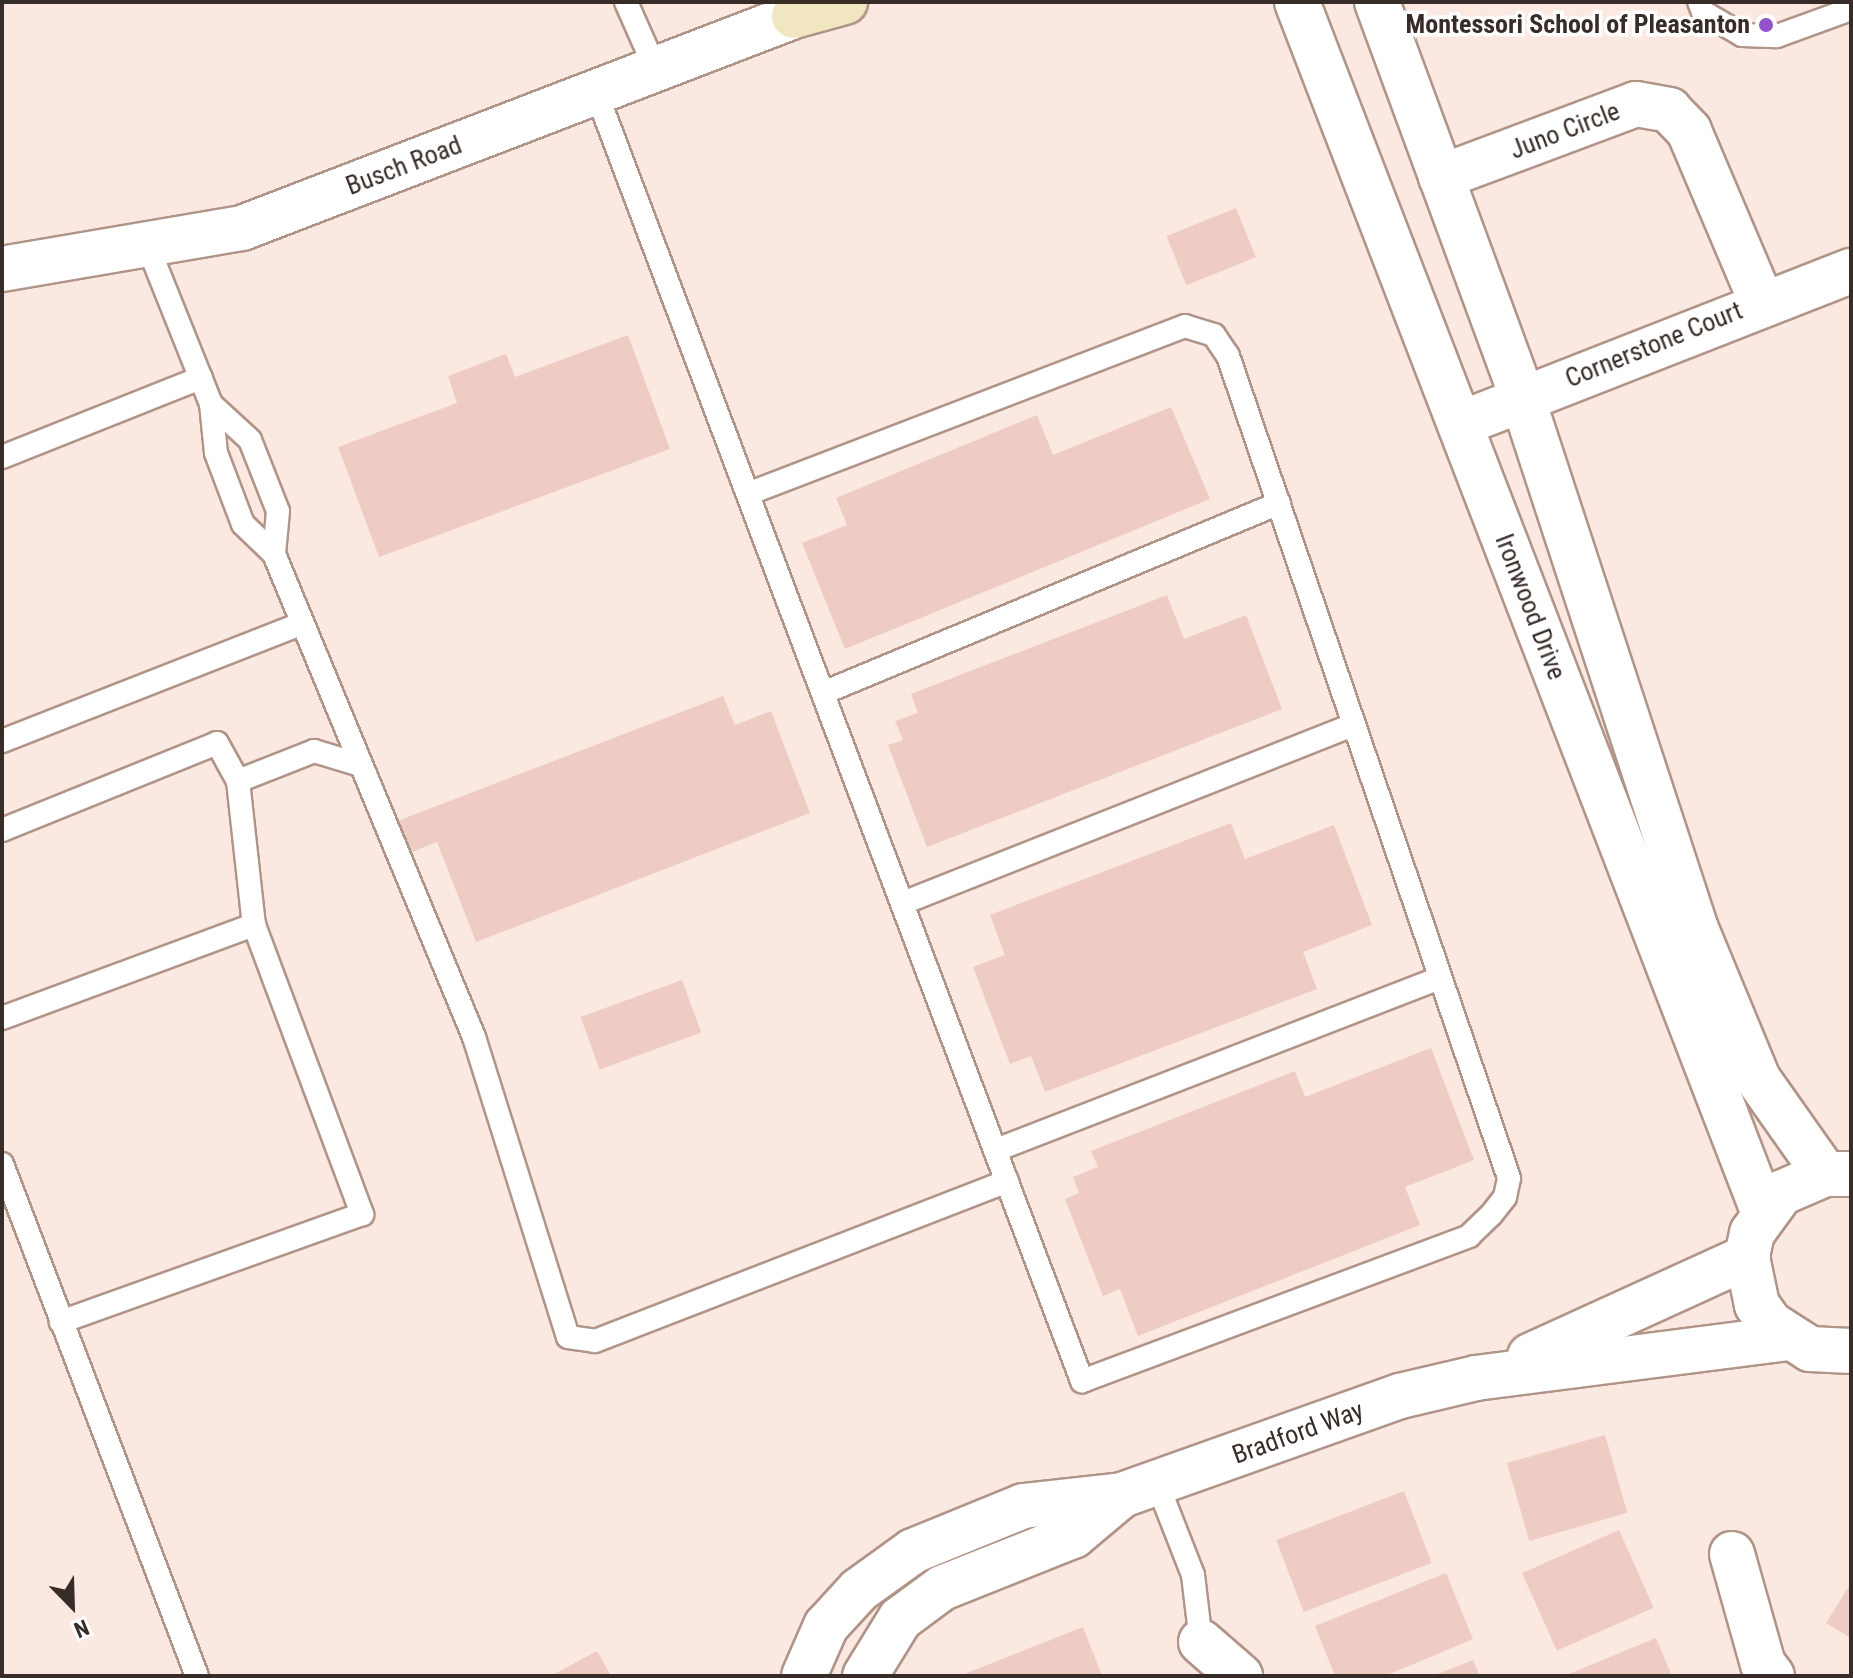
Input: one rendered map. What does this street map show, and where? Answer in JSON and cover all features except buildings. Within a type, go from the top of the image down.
[{"type":"street","name":"Busch Road","points":[[2,269],[242,228],[656,70],[804,9],[845,2]]},
{"type":"street","name":"Ironwood Drive","points":[[1297,2],[1763,1211]]},
{"type":"street","name":"Ironwood Drive","points":[[1377,2],[1522,397],[1696,929],[1758,1079],[1838,1174]]},
{"type":"street","name":"Juno Circle","points":[[1441,177],[1636,104],[1669,110],[1689,131],[1762,303]]},
{"type":"street","name":"Cornerstone Court","points":[[1460,424],[1762,303],[1851,271]]},
{"type":"street","points":[[1838,1174],[1781,1193],[1763,1211],[1747,1257],[1757,1305],[1788,1338],[1810,1349],[1851,1351]]},
{"type":"street","name":"Bradford Way","points":[[1476,1378],[1747,1257]]},
{"type":"street","name":"Bradford Way","points":[[804,1676],[826,1626],[859,1590],[913,1551],[1023,1506],[1140,1489],[1400,1396],[1476,1378],[1788,1338]]},
{"type":"street","name":"Bradford Way","points":[[865,1676],[900,1619],[942,1588],[1073,1536],[1140,1489]]},
{"type":"street","points":[[1732,1554],[1763,1664],[1772,1676]]},
{"type":"street","points":[[1201,1642],[1240,1676]]},
{"type":"lane","points":[[626,2],[656,70]]},
{"type":"lane","points":[[1699,2],[1703,12],[1742,35],[1777,36],[1851,9]]},
{"type":"lane","points":[[596,92],[1082,1381],[1469,1236],[1505,1197],[1509,1178],[1228,356],[1214,335],[1185,326],[748,494]]},
{"type":"lane","points":[[147,244],[211,404],[216,453],[243,524],[274,554],[357,764],[474,1037],[568,1337],[595,1341],[1007,1181]]},
{"type":"lane","points":[[2,457],[201,378]]},
{"type":"lane","points":[[211,404],[250,440],[278,511],[274,554]]},
{"type":"lane","points":[[823,693],[1279,503]]},
{"type":"lane","points":[[2,741],[300,624]]},
{"type":"lane","points":[[903,903],[1354,724]]},
{"type":"lane","points":[[2,830],[217,743],[238,781],[254,925],[362,1214],[61,1322]]},
{"type":"lane","points":[[238,781],[314,751],[357,764]]},
{"type":"lane","points":[[2,1018],[254,925]]},
{"type":"lane","points":[[996,1150],[1440,978]]},
{"type":"lane","points":[[2,1164],[197,1676]]},
{"type":"lane","points":[[1140,1489],[1193,1575],[1201,1642]]},
{"type":"place","name":"Montessori School of Pleasanton","points":[[1766,25]]}]
